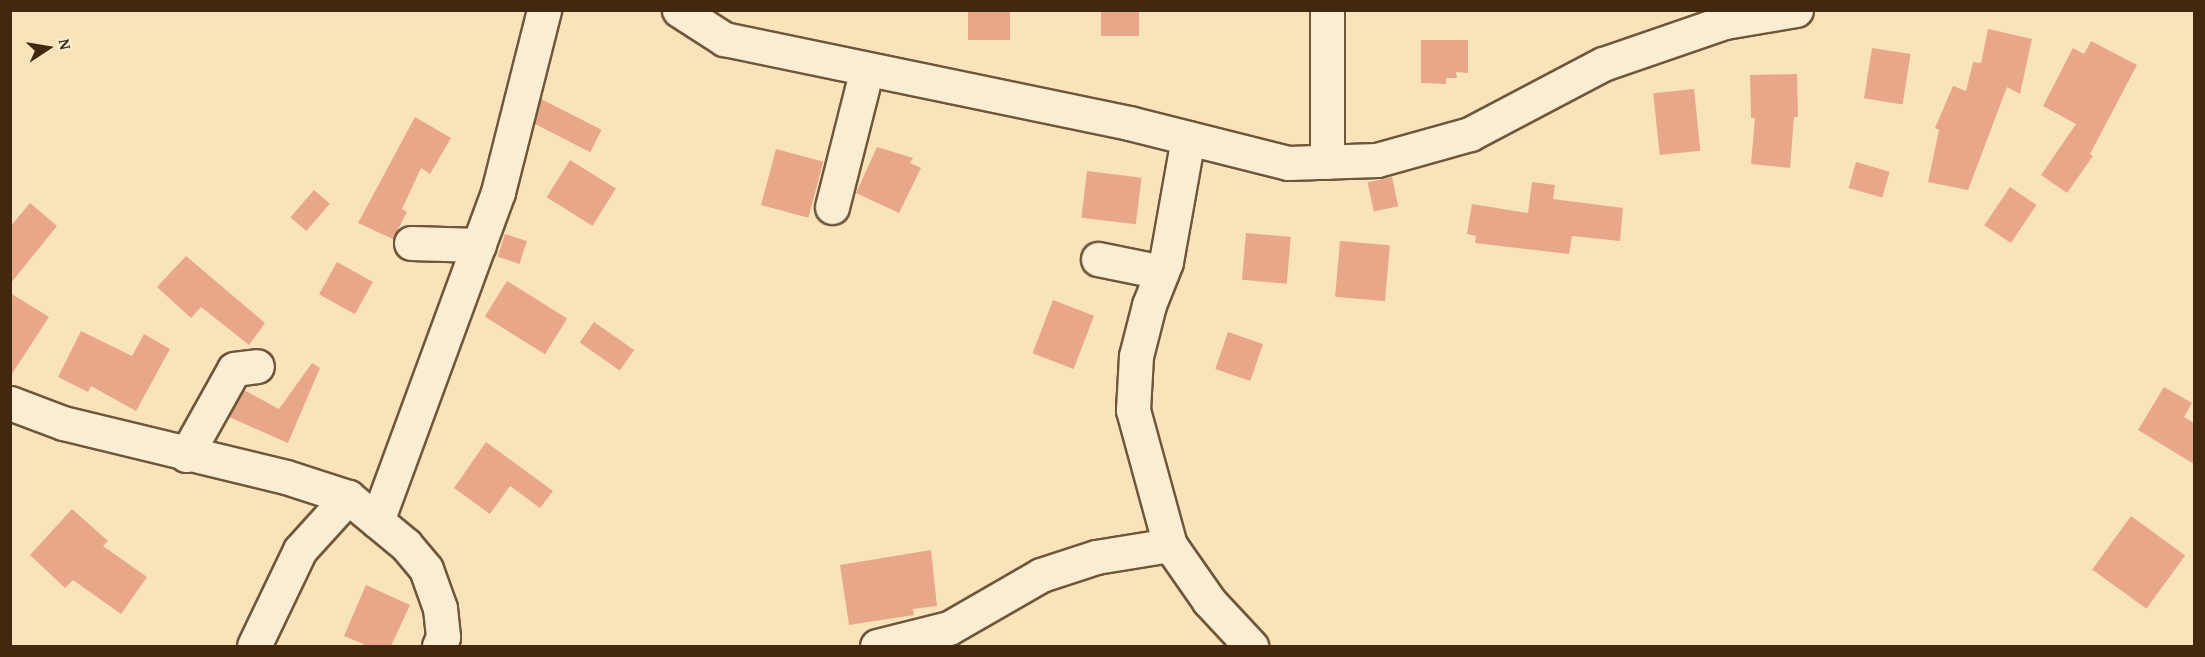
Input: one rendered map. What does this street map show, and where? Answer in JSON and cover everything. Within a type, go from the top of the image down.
[{"type":"street","points":[[377,521],[498,192],[544,10]]},
{"type":"street","points":[[679,10],[724,39],[1188,138],[1288,164],[1377,160],[1470,134],[1603,64],[1725,22],[1796,10]]},
{"type":"street","points":[[1328,10],[1328,162]]},
{"type":"street","points":[[832,207],[867,69]]},
{"type":"street","points":[[1188,138],[1178,208],[1162,272],[1149,305],[1136,357],[1133,410],[1170,545],[1209,601],[1251,646]]},
{"type":"street","points":[[411,243],[478,245]]},
{"type":"street","points":[[1098,259],[1162,272]]},
{"type":"street","points":[[186,455],[234,369],[257,366]]},
{"type":"street","points":[[10,403],[63,423],[186,455],[286,477],[348,497],[406,545],[426,569],[440,608],[444,644]]},
{"type":"street","points":[[254,646],[300,550],[348,497]]},
{"type":"street","points":[[877,646],[949,628],[1041,575],[1096,557],[1170,545]]},
{"type":"building","points":[[968,10],[1010,10],[1010,40],[968,40]]},
{"type":"building","points":[[1101,10],[1139,10],[1139,36],[1101,36]]},
{"type":"building","points":[[1988,29],[2032,39],[2020,94],[2007,87],[1968,190],[1928,182],[1939,130],[1935,128],[1953,86],[1966,91],[1973,62],[1981,63]]},
{"type":"building","points":[[1421,40],[1468,40],[1468,73],[1456,72],[1457,78],[1446,78],[1446,84],[1421,83]]},
{"type":"building","points":[[2091,41],[2137,65],[2090,154],[2093,156],[2067,193],[2041,175],[2076,124],[2043,106],[2073,48],[2084,54]]},
{"type":"building","points":[[1872,48],[1911,54],[1903,104],[1864,98]]},
{"type":"building","points":[[1797,74],[1798,117],[1794,117],[1790,168],[1751,164],[1755,118],[1751,118],[1750,75]]},
{"type":"building","points":[[1694,89],[1700,151],[1660,155],[1653,93]]},
{"type":"building","points":[[541,99],[602,130],[590,152],[530,121]]},
{"type":"building","points":[[415,117],[451,138],[430,174],[421,168],[402,209],[407,212],[393,239],[358,223]]},
{"type":"building","points":[[877,147],[913,158],[910,163],[921,168],[899,213],[856,193]]},
{"type":"building","points":[[776,149],[823,162],[808,218],[761,205]]},
{"type":"building","points":[[570,160],[616,189],[592,226],[547,197]]},
{"type":"building","points":[[1856,162],[1890,172],[1882,198],[1849,188]]},
{"type":"building","points":[[1087,171],[1142,178],[1136,224],[1081,218]]},
{"type":"building","points":[[1392,177],[1398,206],[1374,212],[1368,182]]},
{"type":"building","points":[[1532,182],[1555,185],[1553,199],[1623,208],[1620,241],[1572,236],[1569,254],[1475,243],[1476,236],[1467,234],[1472,204],[1528,213]]},
{"type":"building","points":[[2010,187],[2037,205],[2011,243],[1984,225]]},
{"type":"building","points":[[314,190],[330,204],[306,231],[290,217]]},
{"type":"building","points":[[30,203],[57,226],[10,284],[10,227]]},
{"type":"building","points":[[1246,233],[1291,237],[1287,284],[1242,280]]},
{"type":"building","points":[[505,234],[527,241],[519,264],[498,257]]},
{"type":"building","points":[[1340,241],[1390,245],[1385,301],[1335,297]]},
{"type":"building","points":[[186,256],[265,323],[249,345],[201,307],[191,318],[157,287]]},
{"type":"building","points":[[337,262],[373,282],[355,314],[319,294]]},
{"type":"building","points":[[507,281],[567,319],[545,354],[485,317]]},
{"type":"building","points":[[10,293],[49,317],[10,377]]},
{"type":"building","points":[[1053,300],[1094,316],[1074,369],[1033,353]]},
{"type":"building","points":[[594,322],[634,350],[620,371],[580,342]]},
{"type":"building","points":[[81,331],[132,356],[144,334],[170,349],[136,411],[91,386],[88,392],[58,377]]},
{"type":"building","points":[[1228,332],[1263,344],[1250,381],[1215,369]]},
{"type":"building","points":[[312,363],[320,368],[288,443],[229,417],[244,390],[279,409]]},
{"type":"building","points":[[2164,387],[2192,403],[2184,417],[2194,423],[2194,464],[2138,430]]},
{"type":"building","points":[[486,442],[553,491],[540,508],[510,486],[490,514],[454,488]]},
{"type":"building","points":[[72,509],[108,541],[103,546],[147,577],[121,614],[73,580],[65,588],[30,555]]},
{"type":"building","points":[[2131,516],[2185,555],[2146,609],[2092,569]]},
{"type":"building","points":[[931,550],[937,606],[913,609],[914,615],[849,625],[840,565]]},
{"type":"building","points":[[366,585],[410,605],[391,646],[368,646],[344,636]]}]
